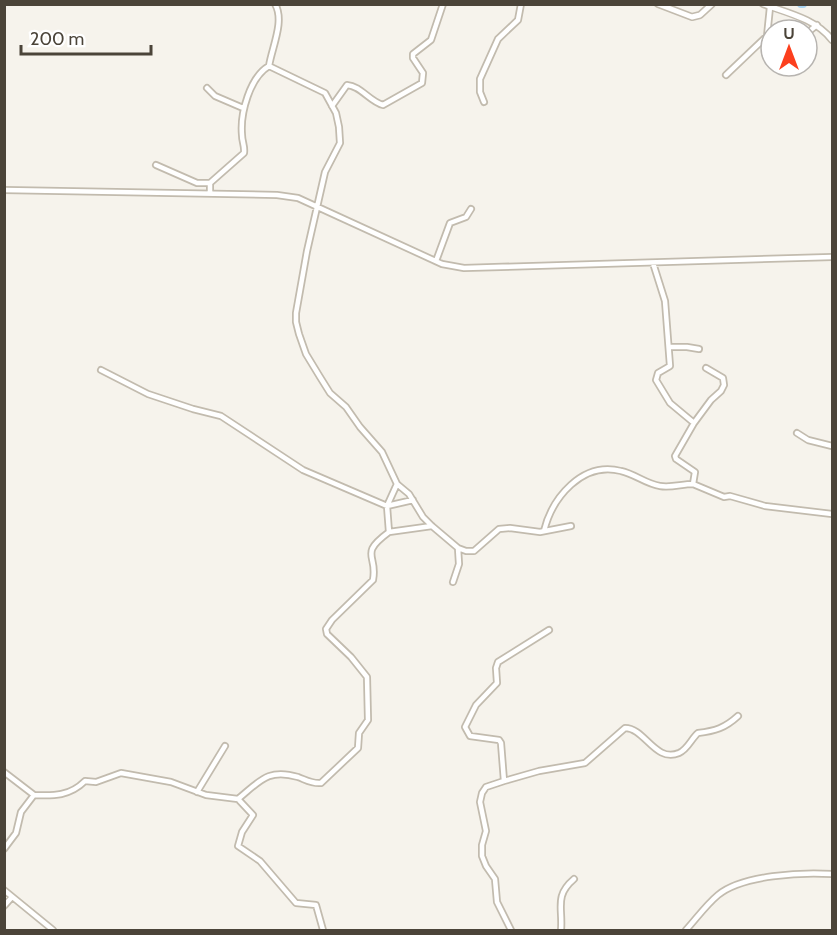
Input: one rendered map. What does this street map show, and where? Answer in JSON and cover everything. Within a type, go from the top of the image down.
[{"type":"street","points":[[156,165],[197,183],[210,183],[244,153],[243,108],[259,73],[269,66],[279,21],[279,11],[275,4]]},
{"type":"street","points":[[332,106],[347,85],[356,87],[383,105],[422,82],[423,73],[413,58],[413,54],[431,40],[443,4]]},
{"type":"street","points":[[484,102],[480,92],[480,79],[498,39],[518,20],[521,4]]},
{"type":"street","points":[[658,4],[692,17],[700,15],[712,4]]},
{"type":"street","points":[[763,4],[802,18]]},
{"type":"street","points":[[770,7],[770,18]]},
{"type":"street","points":[[819,27],[832,40]]},
{"type":"street","points":[[726,75],[759,44]]},
{"type":"street","points":[[269,66],[320,89],[332,106],[339,127],[340,143],[325,172],[307,250],[296,314],[296,322],[306,354],[330,393],[346,407],[382,452],[397,484],[407,492],[423,517],[458,548],[474,551],[494,532],[501,529],[540,532],[571,526]]},
{"type":"street","points":[[207,88],[215,96],[243,108]]},
{"type":"street","points":[[210,183],[210,193]]},
{"type":"street","points":[[4,190],[210,193],[277,195],[298,198],[451,267],[832,257]]},
{"type":"street","points":[[436,261],[450,223],[466,217],[471,209]]},
{"type":"street","points":[[653,263],[665,301],[670,366],[658,373],[656,380],[670,403],[694,423]]},
{"type":"street","points":[[669,348],[699,349]]},
{"type":"street","points":[[693,484],[695,472],[675,456],[694,423],[724,385],[723,378],[706,368]]},
{"type":"street","points":[[101,370],[148,394],[193,410],[221,416],[303,470],[387,506],[413,500]]},
{"type":"street","points":[[797,433],[808,440],[832,446]]},
{"type":"street","points":[[544,531],[550,512],[564,491],[578,479],[602,470],[620,470],[663,486],[693,484],[724,497],[730,496],[765,506],[832,514]]},
{"type":"street","points":[[389,532],[387,506],[397,484]]},
{"type":"street","points":[[238,799],[263,778],[274,773],[321,783],[356,750],[359,733],[368,720],[367,677],[351,657],[327,634],[326,629],[332,620],[370,584],[374,575],[370,553],[372,548],[389,532],[432,526]]},
{"type":"street","points":[[453,582],[459,564],[458,548]]},
{"type":"street","points":[[504,781],[500,741],[470,736],[466,725],[476,705],[498,683],[496,668],[498,662],[549,630]]},
{"type":"street","points":[[511,930],[496,902],[496,881],[486,866],[482,851],[486,831],[480,802],[482,793],[490,785],[539,771],[585,763],[625,728],[635,730],[659,751],[676,754],[684,750],[698,732],[718,730],[738,716]]},
{"type":"street","points":[[197,792],[225,746]]},
{"type":"street","points":[[4,772],[34,795],[66,793],[76,789],[85,781],[99,781],[121,773],[171,782],[206,795],[238,799],[253,815],[242,832],[237,846],[260,861],[296,903],[318,906],[323,930]]},
{"type":"street","points":[[4,849],[16,833],[21,812],[34,795]]},
{"type":"street","points":[[686,930],[717,896],[738,885],[813,873],[832,874]]},
{"type":"street","points":[[561,930],[560,906],[563,890],[574,879]]},
{"type":"street","points":[[4,890],[53,930]]},
{"type":"street","points":[[4,906],[12,897]]}]
